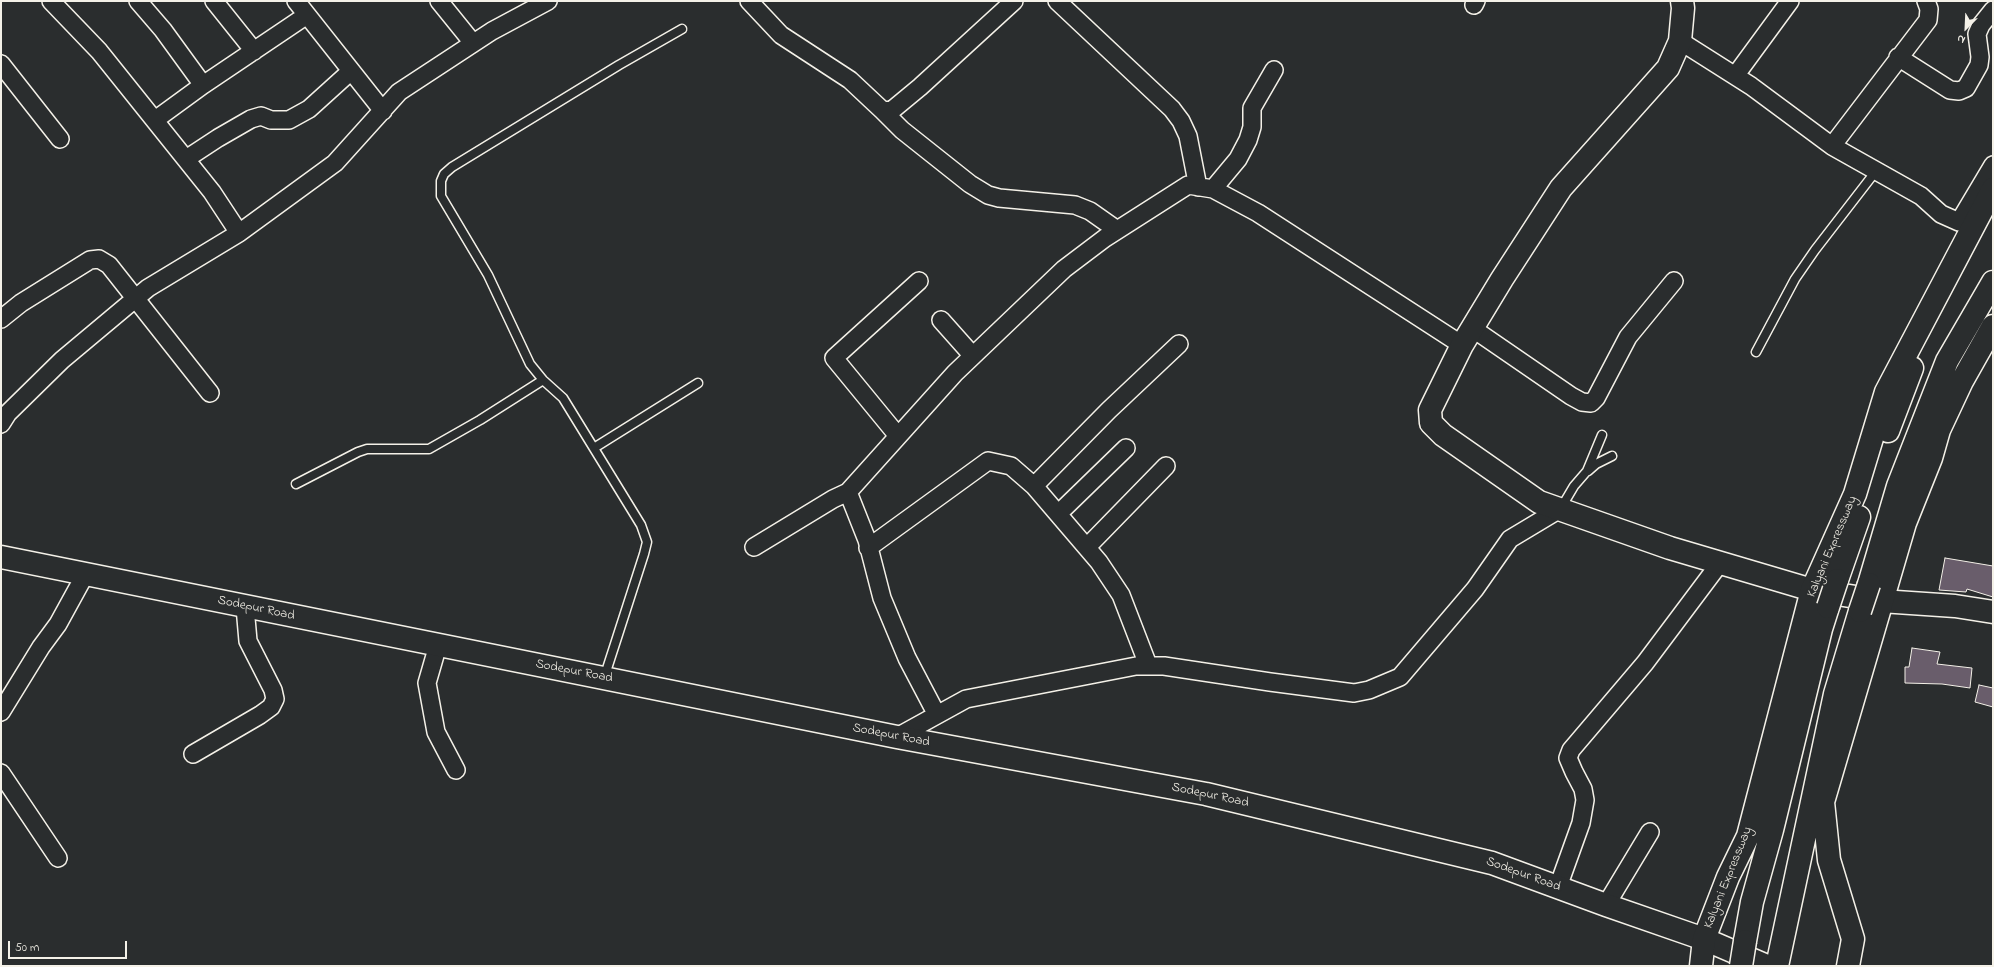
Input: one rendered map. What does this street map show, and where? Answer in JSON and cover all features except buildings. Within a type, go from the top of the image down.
[{"type":"main road","points":[[1682,1],[1683,8],[1680,41],[1668,68],[1562,188],[1502,279],[1467,336],[1430,410],[1431,422],[1443,435],[1540,502],[1670,548],[1812,590],[1875,592],[1993,612]]},
{"type":"main road","name":"Kalyani Expressway","points":[[1701,966],[1704,939],[1728,877],[1748,836],[1812,590],[1855,494],[1886,392],[1993,190]]},
{"type":"main road","points":[[1741,966],[1752,902],[1772,830],[1821,629],[1837,580],[1883,445],[1914,365],[1993,219]]},
{"type":"main road","points":[[1848,966],[1853,939],[1829,860],[1823,802],[1875,592],[1898,486],[1947,361],[1993,282]]},
{"type":"main road","points":[[1775,963],[1835,694],[1860,611],[1875,592],[1931,458],[1939,430],[1962,381],[1993,326]]},
{"type":"main road","name":"Sodepur Road","points":[[1,557],[897,737],[1206,794],[1492,863],[1606,905],[1775,963]]},
{"type":"street","points":[[51,1],[99,51],[155,120],[212,192],[239,233]]},
{"type":"street","points":[[138,1],[163,30],[203,85]]},
{"type":"street","points":[[214,1],[254,51]]},
{"type":"street","points":[[296,1],[383,110]]},
{"type":"street","points":[[439,1],[473,43]]},
{"type":"street","points":[[749,1],[782,35],[850,80],[908,135],[970,184],[988,195],[999,198],[1075,205],[1090,211],[1117,230]]},
{"type":"street","points":[[882,110],[891,111],[902,102],[1014,1]]},
{"type":"street","points":[[1057,1],[1172,108],[1181,121],[1188,136],[1206,188]]},
{"type":"street","points":[[1735,76],[1790,1]]},
{"type":"street","points":[[1832,146],[1898,57],[1928,20],[1929,9],[1926,1]]},
{"type":"street","points":[[1,424],[8,414],[62,360],[148,288],[239,233],[335,163],[399,92],[473,43],[536,4]]},
{"type":"street","points":[[1898,57],[1950,90],[1959,91],[1966,88],[1979,65],[1980,57],[1977,34],[1981,25],[1993,10]]},
{"type":"street","points":[[155,120],[203,85],[307,15]]},
{"type":"street","points":[[1680,41],[1735,76],[1832,146],[1921,196],[1941,214],[1959,222],[1993,165]]},
{"type":"street","points":[[1,64],[6,82],[60,139]]},
{"type":"street","points":[[186,159],[218,138],[261,116],[271,120],[289,120],[309,109],[351,70]]},
{"type":"street","points":[[1206,188],[1241,153],[1248,140],[1252,127],[1252,108],[1274,70]]},
{"type":"street","points":[[754,547],[833,499],[848,492],[955,373],[1064,269],[1117,230],[1188,185],[1206,188],[1258,213],[1467,336],[1524,366],[1582,402],[1591,403],[1596,398],[1628,337],[1674,281]]},
{"type":"street","points":[[1,319],[21,303],[90,260],[99,259],[109,265],[210,393]]},
{"type":"street","points":[[898,436],[834,358],[919,281]]},
{"type":"street","points":[[941,320],[973,356]]},
{"type":"street","points":[[1034,486],[1109,410],[1179,344]]},
{"type":"street","points":[[1058,514],[1126,448]]},
{"type":"street","points":[[868,548],[988,461],[1011,466],[1034,486],[1087,547],[1121,595],[1148,665]]},
{"type":"street","points":[[1087,547],[1166,466]]},
{"type":"street","points":[[848,492],[868,548],[882,598],[907,658],[937,715]]},
{"type":"street","points":[[897,737],[966,699],[1044,682],[1148,665],[1354,693],[1381,686],[1400,677],[1475,589],[1510,539],[1560,509]]},
{"type":"street","points":[[1558,887],[1581,823],[1585,800],[1583,789],[1568,758],[1571,750],[1645,663],[1720,563]]},
{"type":"street","points":[[1,712],[41,647],[58,624],[86,573]]},
{"type":"street","points":[[193,754],[260,716],[271,707],[275,699],[273,690],[248,641],[245,607]]},
{"type":"street","points":[[438,645],[427,683],[436,732],[456,770]]},
{"type":"street","points":[[1,772],[58,858]]},
{"type":"street","points":[[1606,905],[1650,832]]},
{"type":"lane","points":[[603,678],[635,585],[647,542],[641,525],[563,398],[543,380],[530,364],[488,275],[441,196],[441,181],[444,174],[452,167],[619,64],[682,29]]},
{"type":"lane","points":[[1756,352],[1795,279],[1815,250],[1876,171]]},
{"type":"lane","points":[[296,484],[358,452],[367,449],[429,449],[480,420],[543,380]]},
{"type":"lane","points":[[594,448],[698,383]]},
{"type":"lane","points":[[1587,471],[1602,435]]},
{"type":"lane","points":[[1560,509],[1574,486],[1587,471],[1596,464],[1612,456]]}]
